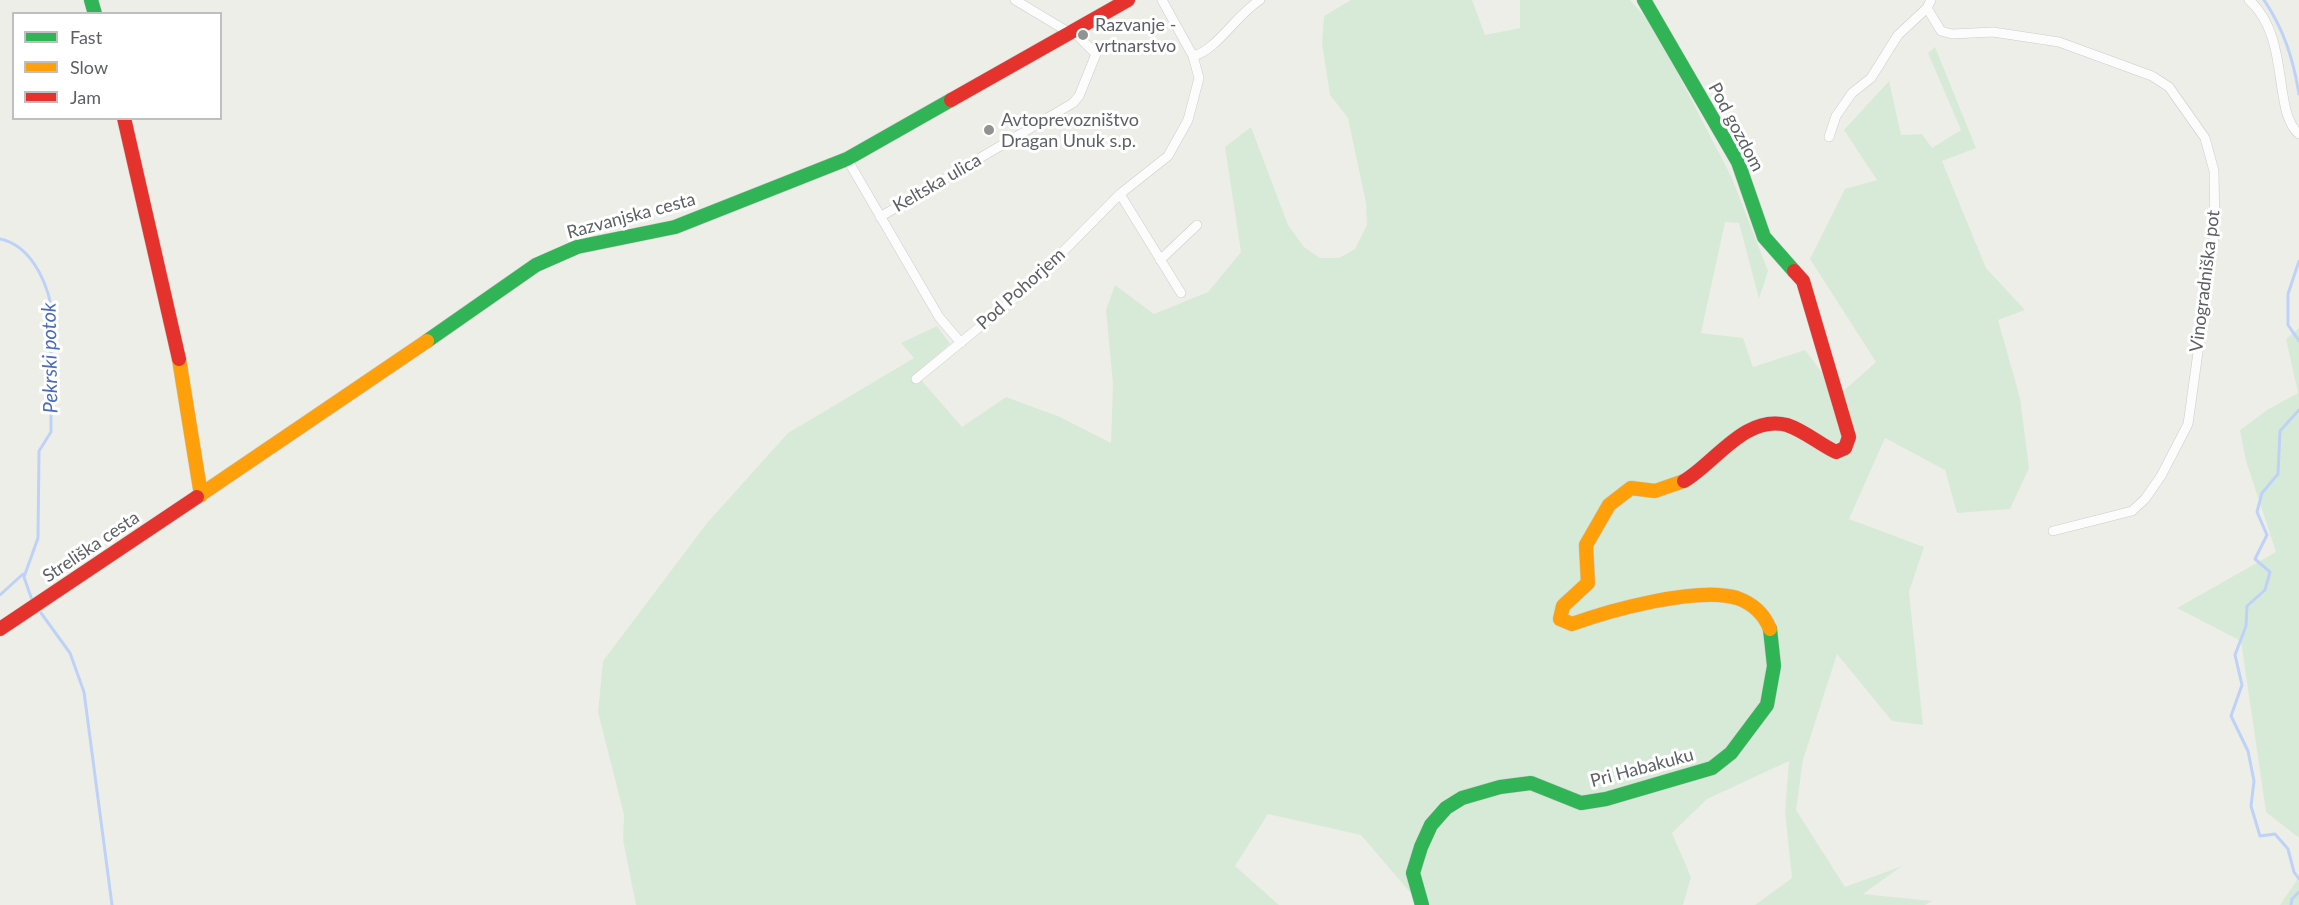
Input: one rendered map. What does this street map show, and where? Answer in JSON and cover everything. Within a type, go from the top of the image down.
[{"type":"street","points":[[1015,0],[1071,32]]},
{"type":"street","name":"Razvanjska cesta","points":[[201,495],[536,265],[577,247],[675,227],[847,159],[1128,0]]},
{"type":"street","name":"Pod Pohorjem","points":[[916,379],[1026,289],[1120,194],[1168,156],[1188,120],[1199,78],[1193,56],[1162,0]]},
{"type":"street","points":[[1193,56],[1202,54],[1214,44],[1241,13],[1260,0]]},
{"type":"street","name":"Pod gozdom","points":[[1644,0],[1738,162],[1750,192],[1758,226],[1764,237],[1803,281],[1849,437],[1845,448],[1836,452],[1821,447],[1800,431],[1779,424],[1762,427],[1739,437],[1677,488],[1648,494],[1631,489],[1610,505],[1586,545],[1588,583],[1563,606],[1560,619],[1572,624],[1594,615],[1705,596],[1736,598],[1764,615],[1772,635],[1774,666],[1767,705],[1731,753],[1712,768]]},
{"type":"street","points":[[2249,0],[2258,8],[2274,37],[2289,123],[2299,133]]},
{"type":"street","name":"Vinogradniška pot","points":[[1829,137],[1836,116],[1852,93],[1871,78],[1898,35],[1929,4],[1941,31],[1952,34],[1993,32],[2059,42],[2152,76],[2169,87],[2205,138],[2214,171],[2215,230],[2188,424],[2161,476],[2145,499],[2132,511],[2053,531]]},
{"type":"street","name":"Keltska ulica","points":[[880,217],[1073,103],[1079,96],[1096,54],[1071,32]]},
{"type":"street","points":[[124,120],[177,347],[201,495]]},
{"type":"street","points":[[847,159],[939,317],[961,343]]},
{"type":"street","points":[[1120,194],[1181,293]]},
{"type":"street","points":[[1160,260],[1197,225]]},
{"type":"street","name":"Streliška cesta","points":[[0,629],[201,495]]},
{"type":"street","name":"Pri Habakuku","points":[[1422,905],[1413,873],[1421,847],[1431,825],[1446,808],[1462,798],[1500,787],[1531,783],[1581,803],[1606,799],[1712,768]]},
{"type":"green space","points":[[1351,0],[1472,0],[1485,35],[1520,28],[1520,0],[1630,0],[1645,17],[1676,70],[1732,178],[1768,271],[1759,299],[1739,223],[1725,222],[1701,333],[1743,338],[1753,367],[1805,350],[1839,395],[1876,362],[1810,259],[1845,189],[1877,180],[1844,130],[1889,81],[1901,135],[1922,134],[1932,148],[1961,130],[1928,53],[1935,47],[1976,148],[1942,161],[1986,268],[2025,310],[1998,320],[2020,398],[2029,468],[2010,509],[1957,513],[1945,470],[1885,438],[1849,519],[1924,547],[1909,592],[1923,725],[1892,721],[1837,654],[1803,760],[1796,810],[1845,887],[1902,866],[1863,894],[1932,901],[1925,905],[1755,905],[1792,878],[1785,812],[1789,761],[1707,799],[1672,833],[1691,877],[1683,905],[1421,905],[1361,835],[1268,814],[1235,866],[1279,905],[636,905],[623,840],[624,815],[598,712],[603,661],[707,523],[788,433],[914,358],[901,343],[937,326],[950,344],[916,374],[962,427],[1006,397],[1060,417],[1111,443],[1113,384],[1106,310],[1115,285],[1154,314],[1208,292],[1241,252],[1225,147],[1251,127],[1288,225],[1304,247],[1320,258],[1339,258],[1355,249],[1367,225],[1366,203],[1348,118],[1330,95],[1322,44],[1324,16]]},
{"type":"green space","points":[[2299,328],[2299,838],[2266,812],[2241,641],[2177,608],[2276,552],[2246,461],[2240,430],[2267,410],[2298,393],[2286,339]]},
{"type":"green space","points":[[2299,877],[2299,905],[2280,905]]},
{"type":"waterway","points":[[2264,0],[2287,45],[2299,94]]},
{"type":"waterway","name":"Pekrski potok","points":[[0,239],[19,248],[34,264],[45,284],[51,305],[51,432],[39,451],[38,538],[24,577],[32,600]]},
{"type":"waterway","points":[[2299,261],[2288,294],[2288,325],[2299,341]]},
{"type":"waterway","points":[[2299,410],[2280,431],[2278,474],[2262,493],[2257,512],[2267,535],[2255,559],[2270,572],[2265,590],[2247,606],[2246,626],[2235,655],[2242,685],[2231,716],[2248,751],[2254,781],[2251,806],[2260,836],[2275,834],[2288,849],[2294,872],[2299,879]]},
{"type":"waterway","points":[[0,595],[23,574]]},
{"type":"waterway","name":"Pekrski potok","points":[[41,613],[70,653],[84,692],[112,905]]},
{"type":"waterway","points":[[2291,905],[2292,899],[2299,892]]},
{"type":"traffic: fast","points":[[91,0],[94,12]]},
{"type":"traffic: fast","points":[[1644,0],[1738,162],[1764,237],[1794,271]]},
{"type":"traffic: fast","points":[[427,341],[536,265],[577,247],[675,227],[847,159],[951,100]]},
{"type":"traffic: fast","points":[[1422,905],[1413,873],[1421,847],[1431,825],[1446,808],[1462,798],[1500,787],[1531,783],[1581,803],[1606,799],[1712,768],[1731,753],[1767,705],[1774,666],[1770,629]]},
{"type":"traffic: slow","points":[[197,497],[427,341]]},
{"type":"traffic: slow","points":[[179,359],[201,495]]},
{"type":"traffic: slow","points":[[1684,481],[1655,491],[1631,488],[1609,505],[1586,545],[1588,583],[1563,606],[1560,619],[1572,624],[1654,601],[1678,597],[1720,595],[1737,598],[1753,606],[1765,619],[1770,629]]},
{"type":"traffic: jam","points":[[951,100],[1128,0]]},
{"type":"traffic: jam","points":[[124,120],[179,359]]},
{"type":"traffic: jam","points":[[1684,481],[1744,433],[1772,424],[1794,428],[1836,452],[1845,448],[1849,437],[1803,281],[1794,271]]},
{"type":"traffic: jam","points":[[0,629],[197,497]]},
{"type":"place","name":"Razvanje - vrtnarstvo","points":[[1083,35]]},
{"type":"place","name":"Avtoprevozništvo Dragan Unuk s.p.","points":[[989,130]]}]
